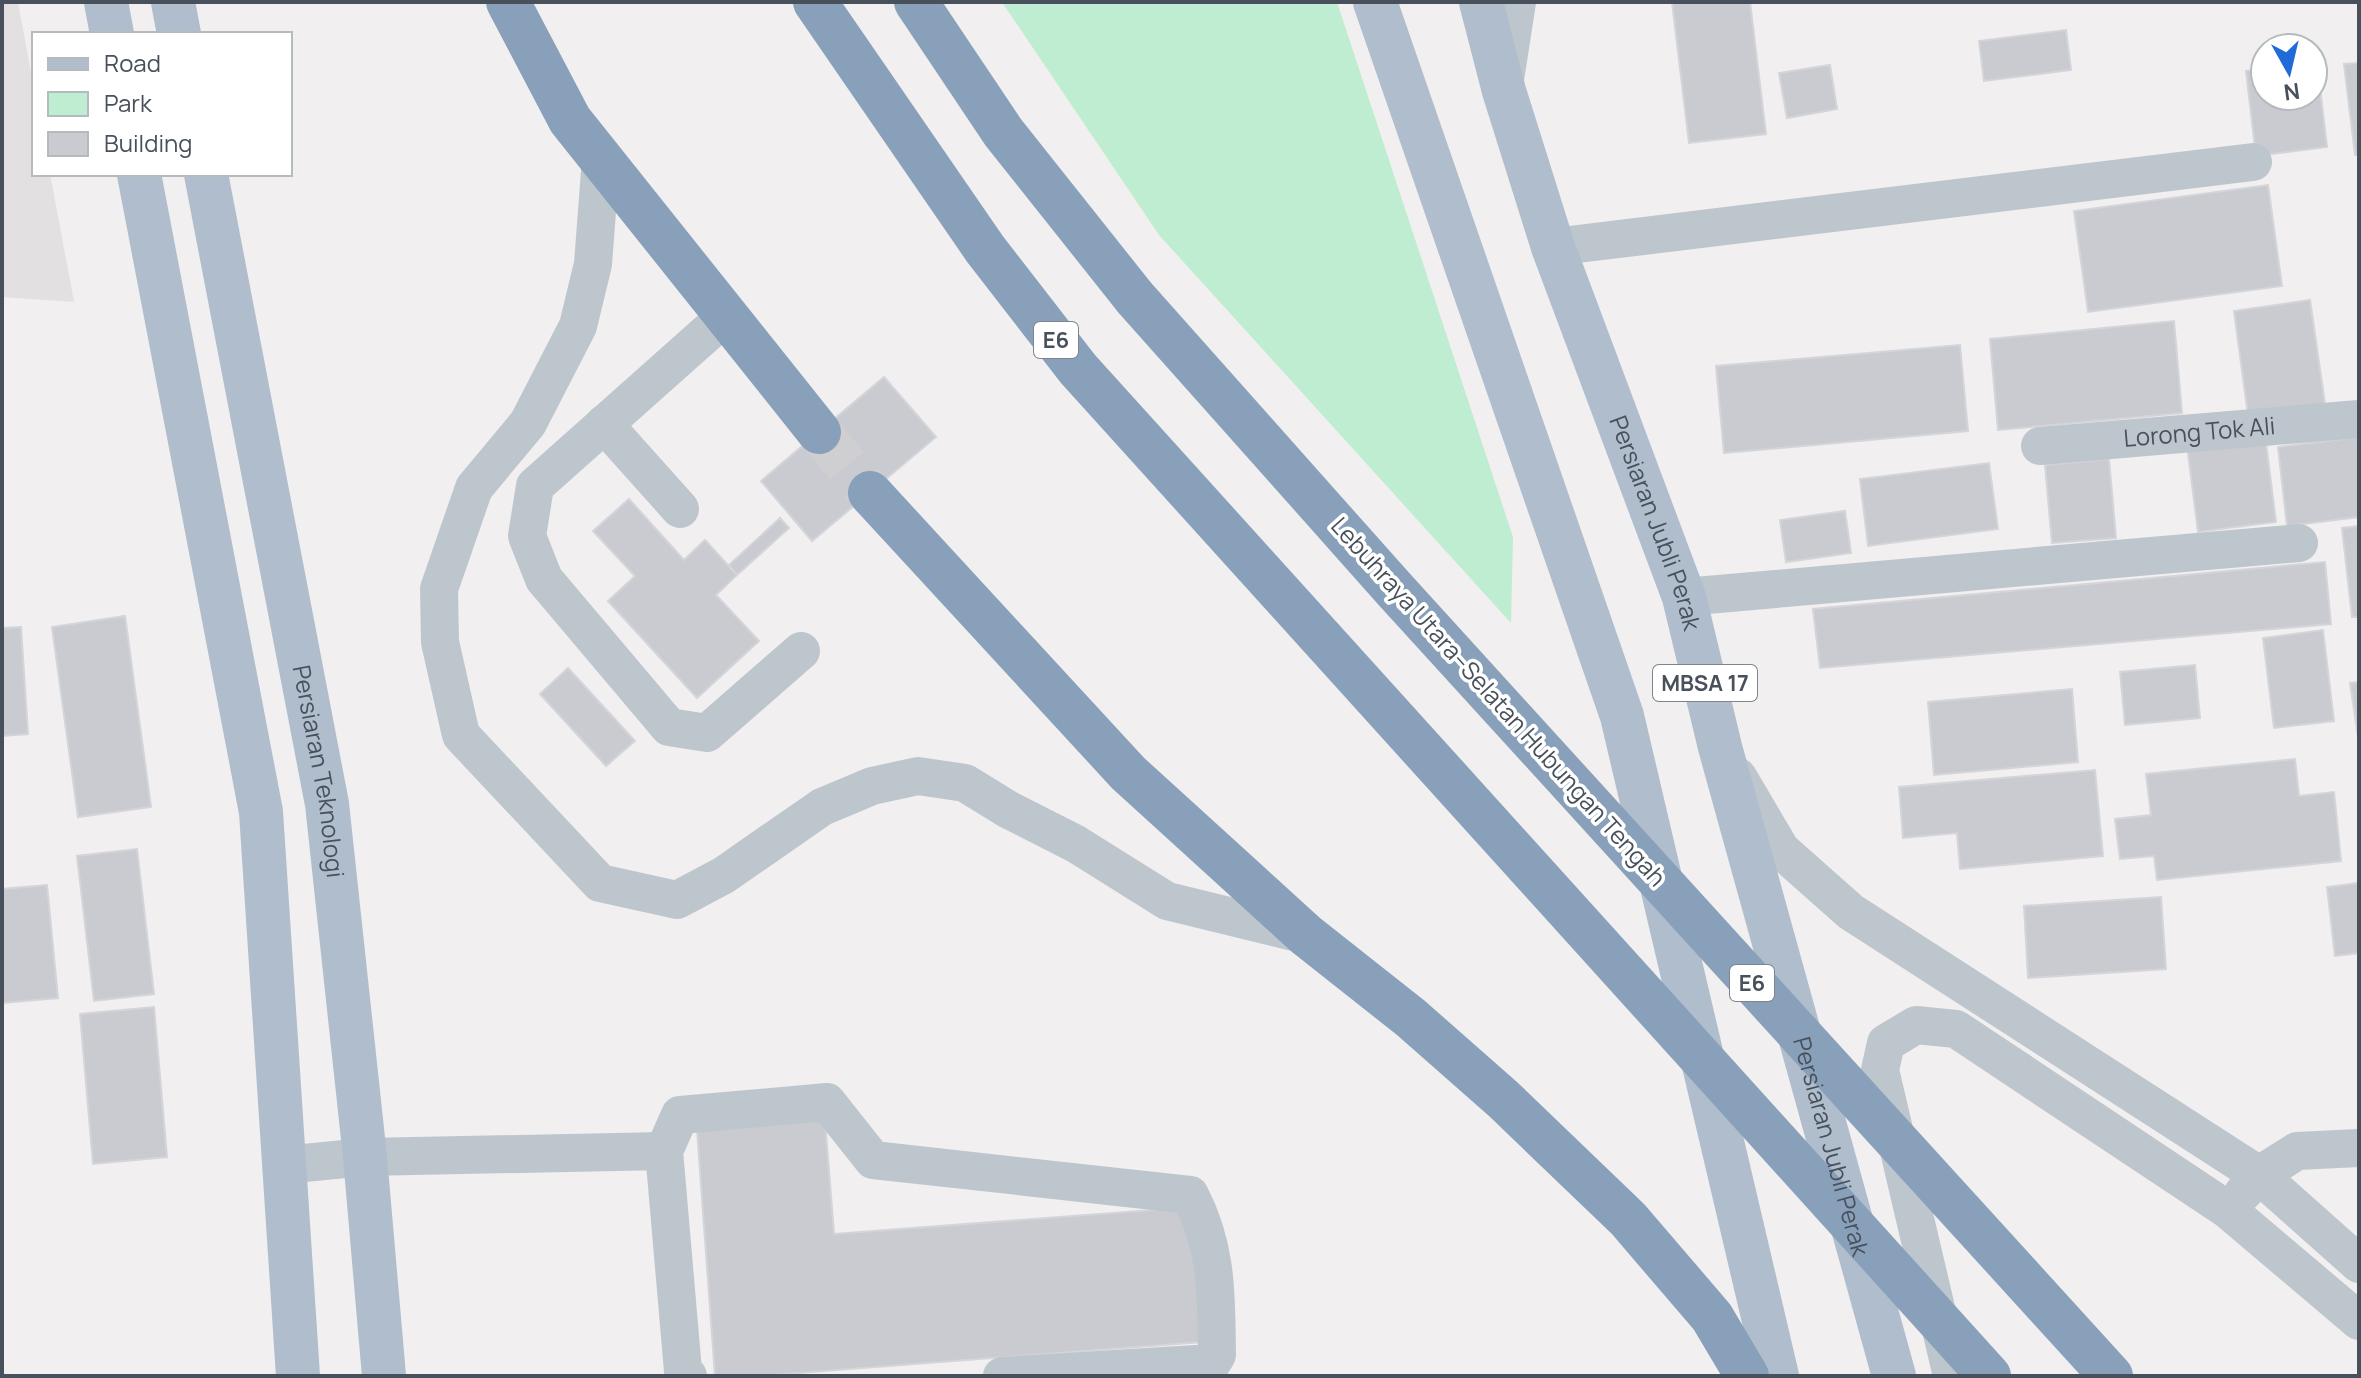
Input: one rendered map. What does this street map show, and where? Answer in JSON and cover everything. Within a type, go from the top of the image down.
[{"type":"highway","points":[[508,2],[570,120],[819,432]]},
{"type":"highway","name":"E6","points":[[815,2],[985,249],[1078,369],[1989,1376]]},
{"type":"highway","name":"Lebuhraya Utara–Selatan Hubungan Tengah","points":[[916,2],[1003,132],[1135,298],[1394,589],[2111,1376]]},
{"type":"highway","points":[[870,493],[1128,773],[1306,935],[1411,1018],[1503,1099],[1628,1219],[1712,1317],[1747,1376]]},
{"type":"main road","points":[[106,2],[112,32]]},
{"type":"main road","points":[[173,2],[179,32]]},
{"type":"main road","name":"MBSA 17","points":[[1375,2],[1622,716],[1777,1376]]},
{"type":"main road","name":"Persiaran Jubli Perak","points":[[1481,2],[1504,91],[1553,247],[1684,597],[1720,747],[1894,1376]]},
{"type":"main road","points":[[139,176],[261,812],[298,1376]]},
{"type":"main road","name":"Persiaran Teknologi","points":[[206,176],[327,804],[365,1157],[384,1376]]},
{"type":"street","points":[[1504,91],[1517,2]]},
{"type":"street","points":[[601,158],[593,264],[578,326],[528,423],[474,488],[439,589],[440,642],[461,735],[600,883],[677,900],[724,875],[822,807],[872,786],[918,776],[965,783],[1009,810],[1076,844],[1167,901],[1306,935]]},
{"type":"street","points":[[1553,247],[2253,162]]},
{"type":"street","points":[[726,316],[535,486],[527,536],[544,579],[669,727],[707,733],[801,651]]},
{"type":"street","name":"Lorong Tok Ali","points":[[2040,446],[2359,419]]},
{"type":"street","points":[[604,424],[680,509]]},
{"type":"street","points":[[1684,597],[2299,543]]},
{"type":"street","points":[[1720,747],[1781,850],[1851,912],[2259,1175],[2359,1264]]},
{"type":"street","points":[[1952,1376],[1880,1070],[1886,1043],[1916,1025],[1956,1029],[2228,1210],[2359,1321]]},
{"type":"street","points":[[688,1376],[683,1371],[664,1151],[680,1115],[827,1102],[873,1160],[1190,1195],[1201,1217],[1216,1278],[1217,1355],[1212,1363],[1002,1376]]},
{"type":"street","points":[[2228,1210],[2259,1175],[2297,1151],[2359,1148]]},
{"type":"street","points":[[284,1165],[365,1157],[664,1151]]},
{"type":"shaded area","points":[[2,2],[18,2],[32,78],[32,176],[50,176],[74,302],[2,297]]},
{"type":"green space","points":[[1002,2],[1337,2],[1513,537],[1511,623],[1159,235]]},
{"type":"building","points":[[1672,2],[1750,2],[1766,134],[1689,143]]},
{"type":"building","points":[[2066,30],[2071,70],[1984,81],[1979,41]]},
{"type":"building","points":[[2359,63],[2359,155],[2355,155],[2344,64]]},
{"type":"building","points":[[1830,65],[1837,109],[1787,118],[1779,73]]},
{"type":"building","points":[[2251,112],[2323,112],[2327,147],[2256,156]]},
{"type":"building","points":[[2268,185],[2282,286],[2088,312],[2074,211]]},
{"type":"building","points":[[2310,300],[2325,404],[2248,415],[2234,311]]},
{"type":"building","points":[[2174,321],[2182,413],[1998,430],[1990,339]]},
{"type":"building","points":[[1960,345],[1968,431],[1724,453],[1716,366]]},
{"type":"building","points":[[884,377],[936,437],[812,541],[761,481]]},
{"type":"building","points":[[2265,435],[2276,522],[2198,532],[2187,445]]},
{"type":"building","points":[[2359,437],[2359,517],[2287,526],[2278,447]]},
{"type":"building","points":[[2109,459],[2116,538],[2052,543],[2045,465]]},
{"type":"building","points":[[1989,463],[1998,529],[1868,546],[1860,479]]},
{"type":"building","points":[[629,499],[684,560],[705,540],[737,575],[716,595],[759,641],[697,698],[608,601],[635,576],[593,531]]},
{"type":"building","points":[[1845,511],[1851,553],[1786,562],[1780,520]]},
{"type":"building","points":[[780,518],[789,528],[737,575],[729,565]]},
{"type":"building","points":[[2359,526],[2359,617],[2352,617],[2342,528]]},
{"type":"building","points":[[2325,562],[2331,624],[1820,668],[1813,609]]},
{"type":"building","points":[[125,616],[151,807],[78,817],[52,627]]},
{"type":"building","points":[[21,627],[28,734],[2,736],[2,628]]},
{"type":"building","points":[[2323,630],[2334,721],[2274,728],[2263,638]]},
{"type":"building","points":[[2195,665],[2200,718],[2125,725],[2120,672]]},
{"type":"building","points":[[568,668],[635,741],[606,766],[540,694]]},
{"type":"building","points":[[2359,682],[2359,737],[2358,737],[2350,683]]},
{"type":"building","points":[[2072,689],[2078,762],[1934,775],[1928,702]]},
{"type":"building","points":[[2295,759],[2299,796],[2334,792],[2341,861],[2157,880],[2154,856],[2120,859],[2115,819],[2151,815],[2146,774]]},
{"type":"building","points":[[2095,770],[2103,856],[1960,869],[1957,833],[1903,838],[1899,787]]},
{"type":"building","points":[[137,849],[154,994],[94,1001],[77,856]]},
{"type":"building","points":[[2359,883],[2359,953],[2335,956],[2327,887]]},
{"type":"building","points":[[47,885],[58,998],[2,1003],[2,889]]},
{"type":"building","points":[[2161,897],[2166,969],[2028,978],[2024,906]]},
{"type":"building","points":[[154,1007],[167,1157],[93,1164],[80,1014]]},
{"type":"building","points":[[825,1120],[834,1234],[1192,1207],[1202,1342],[758,1376],[715,1376],[697,1130]]},
{"type":"tunnel","points":[[819,432],[870,493]]}]
